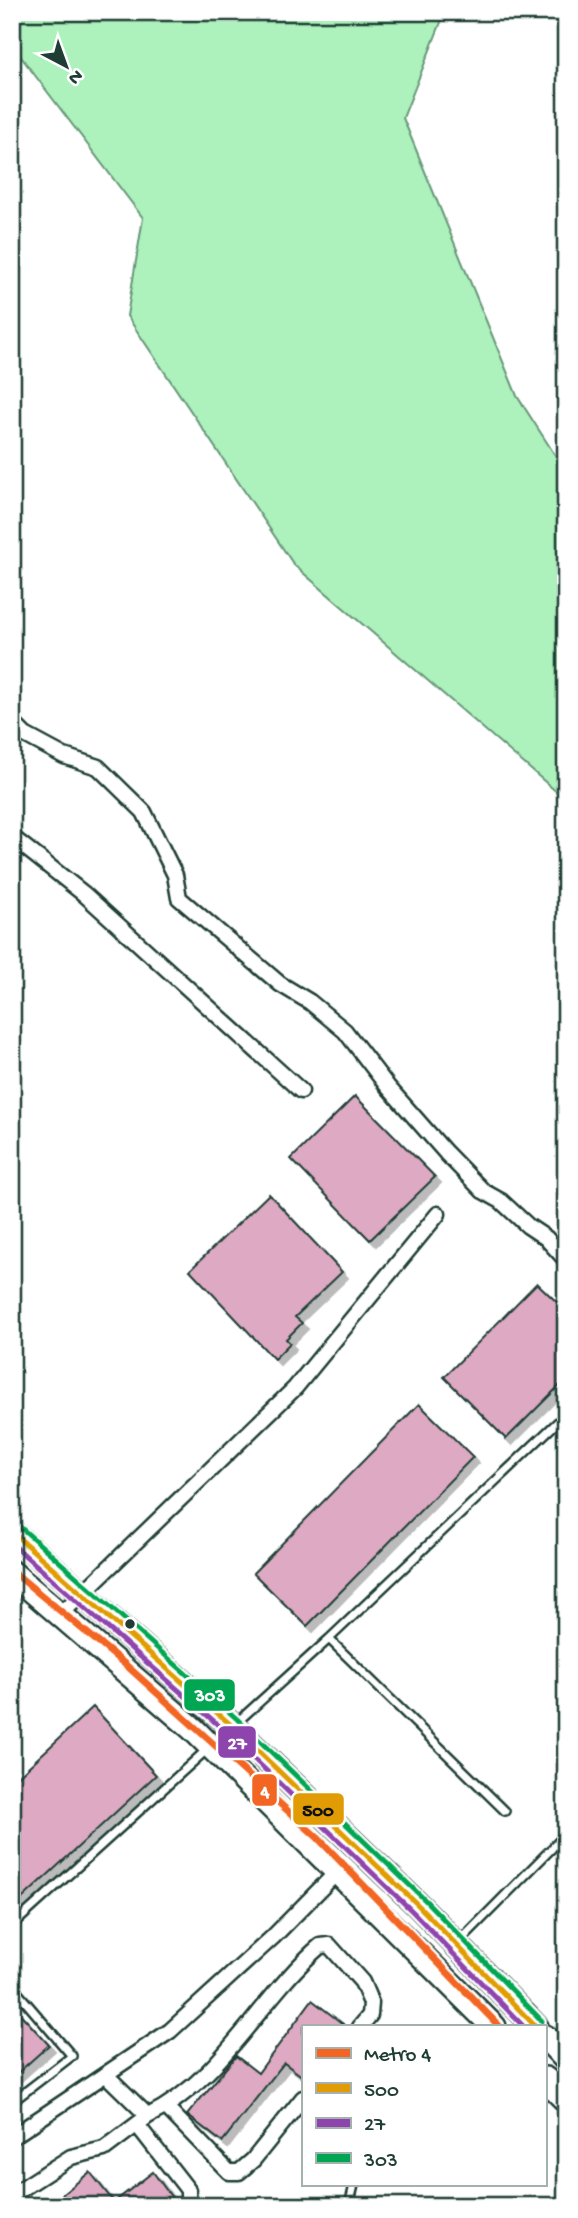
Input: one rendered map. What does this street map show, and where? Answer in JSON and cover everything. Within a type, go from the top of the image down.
[{"type":"main road","points":[[12,1532],[230,1725],[457,1945],[534,2025]]},
{"type":"main road","points":[[12,1573],[193,1729],[208,1747],[338,1871],[492,2025]]},
{"type":"main road","points":[[546,2038],[566,2059]]},
{"type":"main road","points":[[546,2080],[566,2100]]},
{"type":"street","points":[[12,722],[25,734],[64,755],[98,767],[144,812],[175,876],[179,898],[280,984],[310,1002],[345,1031],[388,1087],[446,1153],[483,1191],[501,1201],[528,1226],[546,1238],[566,1260]]},
{"type":"street","points":[[12,837],[85,894],[301,1091]]},
{"type":"street","points":[[61,1614],[79,1593],[295,1388],[439,1214]]},
{"type":"street","points":[[12,2137],[107,2076],[170,2031],[338,1871]]},
{"type":"street","points":[[12,2195],[71,2157],[104,2149],[166,2107],[202,2077],[320,1946],[328,1945],[367,1990],[370,2015],[362,2025]]},
{"type":"street","points":[[107,2076],[143,2121],[188,2190],[188,2206]]},
{"type":"street","points":[[166,2107],[229,2172],[239,2172],[253,2160],[302,2099]]},
{"type":"lane","points":[[12,1926],[230,1725],[329,1639],[566,1414]]},
{"type":"lane","points":[[329,1639],[505,1811]]},
{"type":"lane","points":[[457,1945],[566,1834]]},
{"type":"lane","points":[[12,1986],[72,2056],[12,2102]]},
{"type":"lane","points":[[349,2206],[354,2186]]},
{"type":"green space","points":[[12,12],[445,12],[403,118],[517,396],[566,472],[566,800],[294,565],[127,316],[143,218],[12,45]]},
{"type":"building","points":[[355,1096],[435,1177],[370,1240],[291,1159]]},
{"type":"building","points":[[269,1194],[342,1272],[295,1317],[302,1323],[286,1339],[290,1343],[274,1359],[190,1270]]},
{"type":"building","points":[[537,1283],[566,1311],[566,1379],[506,1439],[444,1377]]},
{"type":"building","points":[[419,1404],[473,1457],[307,1626],[253,1573]]},
{"type":"building","points":[[93,1707],[156,1775],[12,1908],[12,1782]]},
{"type":"building","points":[[312,2000],[344,2025],[302,2025],[302,2076],[284,2063],[222,2142],[187,2115],[236,2056],[258,2073]]},
{"type":"building","points":[[12,2005],[49,2045],[12,2078]]},
{"type":"building","points":[[90,2172],[114,2202],[153,2172],[178,2206],[48,2206]]},
{"type":"metro line","name":"4","points":[[12,1571],[127,1666],[318,1838],[498,2025]]},
{"type":"transit line","name":"303","points":[[18,1525],[237,1719],[425,1900],[542,2021]]},
{"type":"transit line","name":"500","points":[[12,1532],[231,1725],[419,1906],[534,2025]]},
{"type":"transit line","name":"27","points":[[12,1544],[225,1731],[413,1912],[522,2025]]}]
